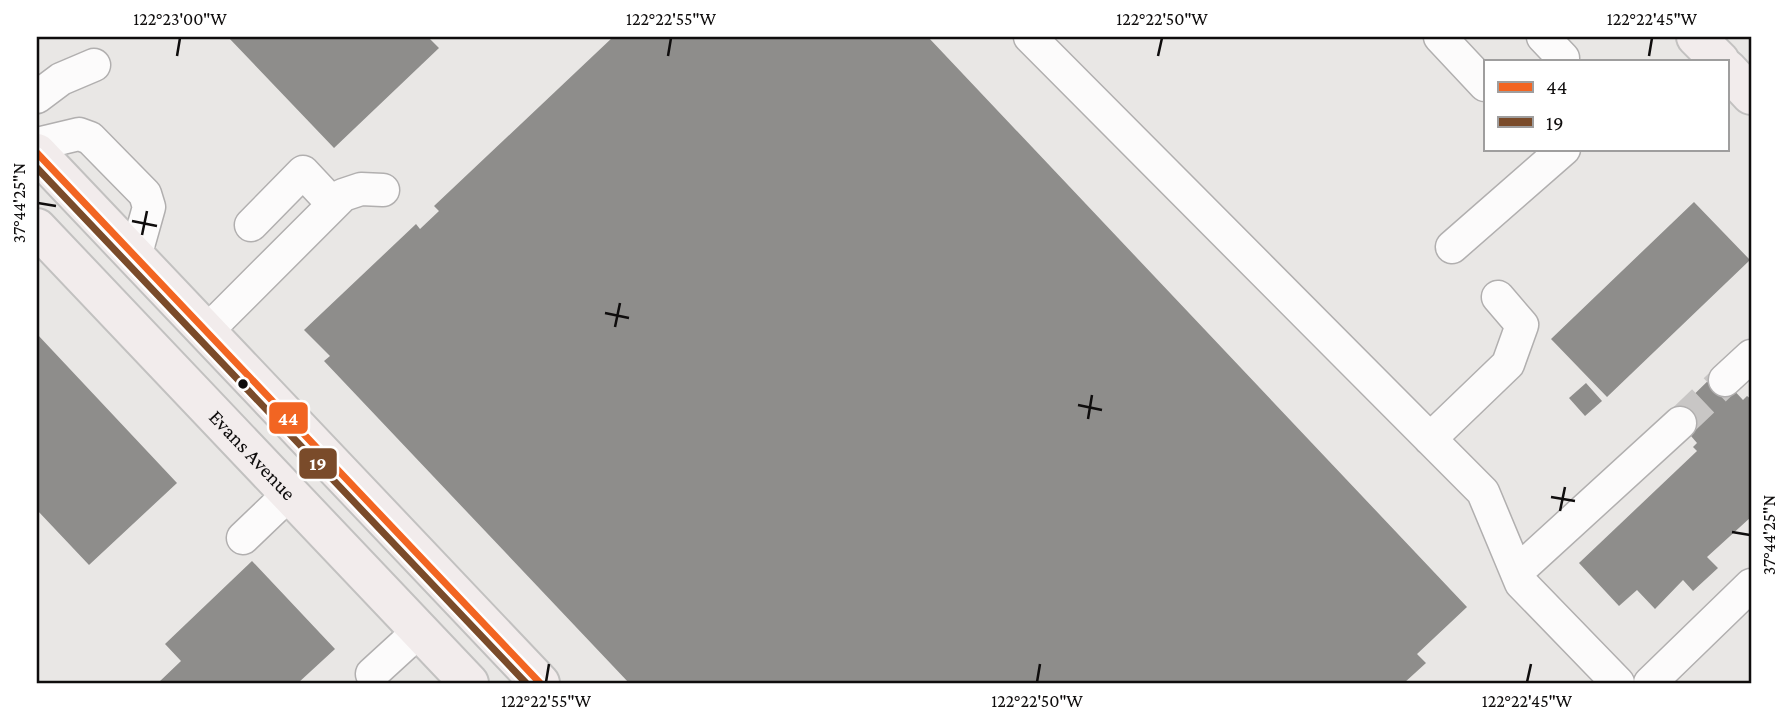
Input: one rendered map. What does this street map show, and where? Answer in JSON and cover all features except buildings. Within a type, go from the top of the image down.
[{"type":"main road","points":[[1696,37],[1719,60]]},
{"type":"main road","points":[[1728,70],[1751,95]]},
{"type":"main road","points":[[37,153],[540,683]]},
{"type":"main road","name":"Evans Avenue","points":[[37,228],[468,683]]},
{"type":"main road","points":[[170,368],[207,331]]},
{"type":"lane","points":[[1030,37],[1483,492],[1521,583],[1618,683]]},
{"type":"lane","points":[[1440,37],[1484,84]]},
{"type":"lane","points":[[37,97],[61,79],[94,65]]},
{"type":"lane","points":[[37,144],[79,134],[90,138],[145,194],[149,207],[135,257]]},
{"type":"lane","points":[[1452,247],[1563,150]]},
{"type":"lane","points":[[251,225],[303,172],[334,204]]},
{"type":"lane","points":[[207,331],[334,204],[351,191],[383,190]]},
{"type":"lane","points":[[1430,439],[1507,364],[1522,325],[1498,297]]},
{"type":"lane","points":[[1725,380],[1751,356]]},
{"type":"lane","points":[[1518,571],[1680,423]]},
{"type":"lane","points":[[243,538],[289,494]]},
{"type":"lane","points":[[1650,683],[1751,585]]},
{"type":"lane","points":[[372,674],[419,631]]},
{"type":"tunnel","points":[[1680,423],[1725,380]]},
{"type":"transit line","name":"44","points":[[37,153],[540,683]]},
{"type":"transit line","name":"19","points":[[37,168],[526,683]]}]
